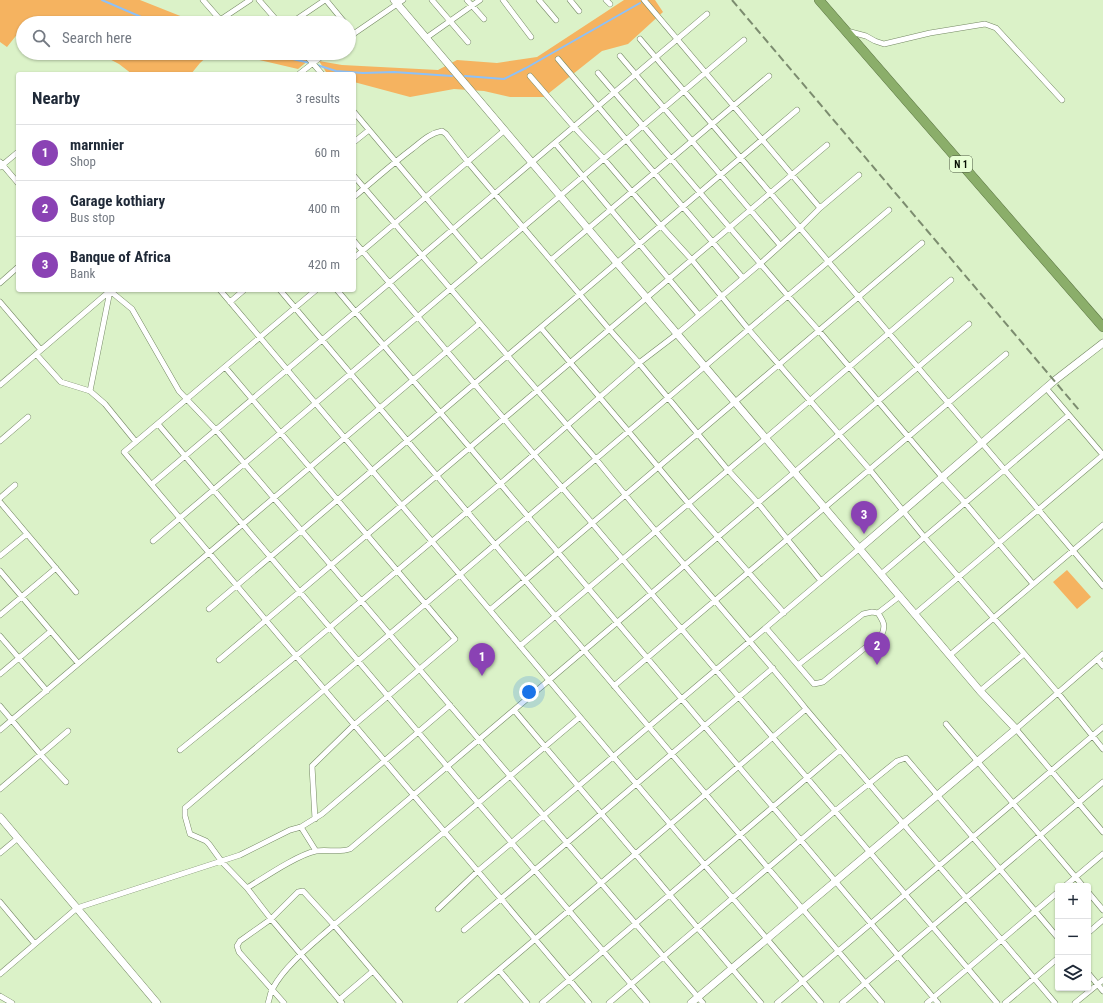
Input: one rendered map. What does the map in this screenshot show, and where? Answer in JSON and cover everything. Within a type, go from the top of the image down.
[{"type":"highway","name":"N 1","points":[[819,0],[1103,328]]},
{"type":"main road","points":[[398,1],[426,38],[677,334],[706,366],[980,691],[1016,729],[732,969],[701,1000],[691,1003]]},
{"type":"main road","points":[[860,548],[1046,388],[1103,343]]},
{"type":"main road","points":[[0,817],[157,1003]]},
{"type":"street","points":[[203,0],[217,16]]},
{"type":"street","points":[[228,16],[250,0]]},
{"type":"street","points":[[259,0],[273,16]]},
{"type":"street","points":[[301,16],[325,0],[339,16]]},
{"type":"street","points":[[432,0],[468,42]]},
{"type":"street","points":[[467,0],[484,19]]},
{"type":"street","points":[[426,38],[480,0]]},
{"type":"street","points":[[503,0],[531,37]]},
{"type":"street","points":[[539,0],[556,20]]},
{"type":"street","points":[[570,0],[579,11]]},
{"type":"street","points":[[644,0],[820,208]]},
{"type":"street","points":[[356,32],[398,1]]},
{"type":"street","points":[[152,484],[707,14]]},
{"type":"street","points":[[846,31],[866,36],[884,44],[969,26],[985,24],[991,25],[996,28],[1062,100]]},
{"type":"street","points":[[640,39],[770,193],[801,227],[1103,585]]},
{"type":"street","points":[[153,541],[744,40]]},
{"type":"street","points":[[620,56],[780,245]]},
{"type":"street","points":[[558,59],[743,278]]},
{"type":"street","points":[[310,60],[320,72]]},
{"type":"street","points":[[301,72],[316,60]]},
{"type":"street","points":[[598,73],[1033,584]]},
{"type":"street","points":[[530,76],[692,260],[809,401],[870,470],[904,510],[925,538],[1058,693],[1103,749]]},
{"type":"street","points":[[551,260],[769,76]]},
{"type":"street","points":[[209,609],[797,110]]},
{"type":"street","points":[[356,114],[481,263]]},
{"type":"street","points":[[356,140],[369,130]]},
{"type":"street","points":[[356,256],[505,130]]},
{"type":"street","points":[[356,195],[396,162],[436,132],[442,131],[446,134],[523,228],[640,363],[697,434],[758,503],[821,581]]},
{"type":"street","points":[[555,143],[699,315]]},
{"type":"street","points":[[219,660],[827,145]]},
{"type":"street","points":[[16,154],[1,165],[16,181]]},
{"type":"street","points":[[180,750],[362,601],[640,363],[677,334],[761,263],[820,208],[859,175]]},
{"type":"street","points":[[356,178],[596,460],[684,566],[773,668],[806,710],[1055,1003]]},
{"type":"street","points":[[373,971],[341,1001],[271,919],[247,888],[222,862],[206,841],[190,834],[185,816],[185,808],[890,210]]},
{"type":"street","points":[[490,610],[922,243]]},
{"type":"street","points":[[356,244],[997,1003]]},
{"type":"street","points":[[0,283],[16,269]]},
{"type":"street","points":[[520,646],[952,280]]},
{"type":"street","points":[[0,385],[108,292]]},
{"type":"street","points":[[90,392],[110,292]]},
{"type":"street","points":[[112,292],[132,309],[179,391],[245,463],[701,1000]]},
{"type":"street","points":[[222,292],[821,1003]]},
{"type":"street","points":[[230,302],[242,292]]},
{"type":"street","points":[[282,292],[882,1003]]},
{"type":"street","points":[[314,292],[124,452],[589,1003]]},
{"type":"street","points":[[339,292],[938,1003]]},
{"type":"street","points":[[0,302],[41,350]]},
{"type":"street","points":[[0,730],[479,324]]},
{"type":"street","points":[[247,888],[300,857],[316,851],[346,851],[350,849],[969,324]]},
{"type":"street","points":[[540,328],[658,468],[750,572],[784,613]]},
{"type":"street","points":[[36,354],[61,382],[90,392],[105,404],[136,442]]},
{"type":"street","points":[[614,686],[1006,354]]},
{"type":"street","points":[[225,367],[455,639],[354,725],[312,766],[315,819]]},
{"type":"street","points":[[915,614],[1103,455],[1046,388]]},
{"type":"street","points":[[881,574],[966,504],[1069,415]]},
{"type":"street","points":[[0,441],[28,417]]},
{"type":"street","points":[[158,424],[647,1003]]},
{"type":"street","points":[[0,498],[15,485]]},
{"type":"street","points":[[0,502],[76,592]]},
{"type":"street","points":[[950,655],[1103,525]]},
{"type":"street","points":[[0,556],[27,534]]},
{"type":"street","points":[[438,909],[478,872],[860,548]]},
{"type":"street","points":[[0,615],[56,568]]},
{"type":"street","points":[[0,571],[78,663]]},
{"type":"street","points":[[798,665],[863,614],[872,612],[878,613],[900,596]]},
{"type":"street","points":[[766,628],[814,684],[823,682],[882,634],[884,624],[878,613]]},
{"type":"street","points":[[0,674],[51,631]]},
{"type":"street","points":[[0,636],[47,691]]},
{"type":"street","points":[[980,691],[1024,654]]},
{"type":"street","points":[[1103,654],[1016,729],[1103,832]]},
{"type":"street","points":[[1097,659],[1103,666]]},
{"type":"street","points":[[464,930],[773,668]]},
{"type":"street","points":[[0,974],[77,908],[222,862],[251,850],[290,830],[301,827],[315,819],[450,705]]},
{"type":"street","points":[[0,706],[66,782]]},
{"type":"street","points":[[514,710],[761,1003]]},
{"type":"street","points":[[460,1003],[806,710]]},
{"type":"street","points":[[268,1003],[272,989],[301,955],[444,831],[580,717]]},
{"type":"street","points":[[946,724],[1080,883]]},
{"type":"street","points":[[777,1003],[1103,727]]},
{"type":"street","points":[[0,789],[68,731]]},
{"type":"street","points":[[542,1003],[840,750]]},
{"type":"street","points":[[609,1003],[835,811],[870,784],[897,760],[906,758],[1055,934]]},
{"type":"street","points":[[842,1003],[1103,782]]},
{"type":"street","points":[[301,827],[316,851]]},
{"type":"street","points":[[0,853],[18,838]]},
{"type":"street","points":[[1068,883],[1103,854]]},
{"type":"street","points":[[284,1003],[240,952],[237,946],[240,941],[271,919],[298,892],[303,891],[400,1003]]},
{"type":"street","points":[[927,1003],[1055,894]]},
{"type":"street","points":[[1091,896],[1103,910]]},
{"type":"street","points":[[0,902],[35,944]]},
{"type":"street","points":[[1091,930],[1103,920]]},
{"type":"street","points":[[1005,1003],[1055,960]]},
{"type":"street","points":[[499,970],[527,1003]]},
{"type":"street","points":[[1091,976],[1103,991]]},
{"type":"street","points":[[1075,1003],[1103,980]]},
{"type":"street","points":[[0,996],[12,1003]]},
{"type":"shaded area","points":[[0,0],[140,0],[180,16],[16,16],[16,36],[7,47],[0,42]]},
{"type":"shaded area","points":[[624,0],[655,0],[663,12],[628,44],[602,51],[544,97],[510,97],[484,91],[454,89],[410,97],[356,83],[356,72],[326,72],[319,61],[342,65],[438,70],[457,60],[497,63],[537,57]]},
{"type":"shaded area","points":[[111,60],[203,60],[193,72],[129,72]]},
{"type":"shaded area","points":[[260,60],[309,60],[298,69]]},
{"type":"shaded area","points":[[1067,570],[1091,597],[1077,609],[1053,582]]},
{"type":"waterway","points":[[102,0],[139,16]]},
{"type":"waterway","points":[[465,76],[504,79],[640,3]]},
{"type":"waterway","points":[[297,60],[310,63]]},
{"type":"waterway","points":[[317,65],[336,71],[350,72]]},
{"type":"waterway","points":[[356,72],[394,72],[452,76]]},
{"type":"railway","points":[[732,0],[1079,410]]},
{"type":"place","name":"Banque of Africa","points":[[864,534]]},
{"type":"place","name":"Garage kothiary","points":[[877,665]]},
{"type":"place","name":"marnnier","points":[[482,676]]}]
